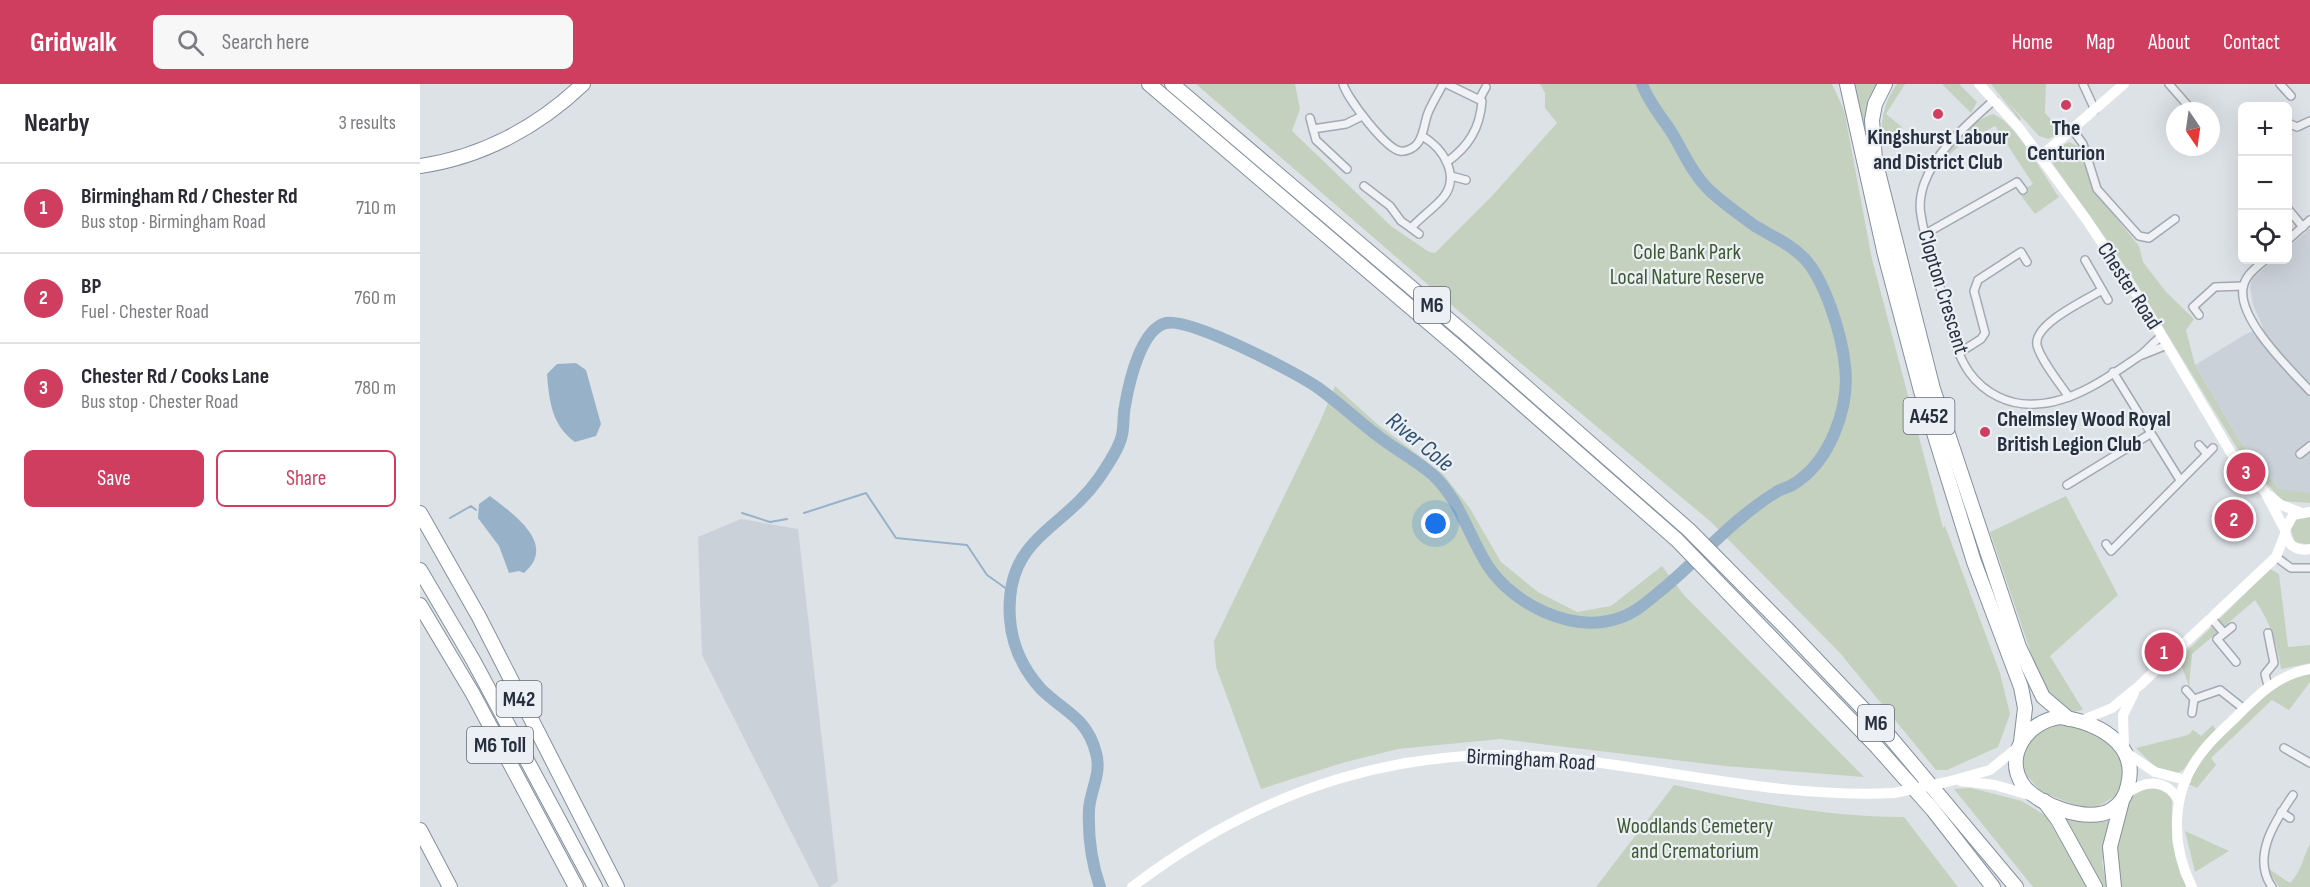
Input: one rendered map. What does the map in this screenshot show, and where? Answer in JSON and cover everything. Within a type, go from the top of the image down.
[{"type":"highway","points":[[420,166],[469,156],[511,136],[546,115],[583,84]]},
{"type":"highway","name":"M6","points":[[1142,84],[1173,105]]},
{"type":"highway","name":"M6","points":[[1149,84],[1457,347],[1677,540],[1884,755],[1933,810],[1993,887]]},
{"type":"highway","name":"M6","points":[[1172,84],[1476,342],[1689,530],[1890,737],[2016,887]]},
{"type":"highway","name":"A452","points":[[1847,84],[1885,255],[1921,390],[1974,562],[2021,687],[2025,708],[2016,764],[2019,775],[2023,785],[2040,799],[2058,820],[2095,887]]},
{"type":"highway","name":"A452","points":[[1885,84],[1875,104],[1872,120],[1875,160],[1933,389],[2019,647],[2043,697],[2074,720],[2113,737],[2126,751]]},
{"type":"highway","name":"M42","points":[[420,513],[479,617],[617,887]]},
{"type":"highway","name":"M6 Toll","points":[[420,570],[473,660],[595,887]]},
{"type":"highway","name":"M6 Toll","points":[[420,605],[473,694],[576,887]]},
{"type":"highway","points":[[2019,744],[2040,723],[2052,718],[2074,720]]},
{"type":"highway","points":[[2114,887],[2110,847],[2130,775],[2126,751]]},
{"type":"highway","points":[[2040,799],[2075,814],[2100,815],[2111,810],[2124,797]]},
{"type":"highway","points":[[420,830],[448,885]]},
{"type":"main road","points":[[2041,156],[2124,84]]},
{"type":"main road","name":"Chester Road","points":[[1979,85],[2041,156],[2125,276],[2231,453],[2265,492],[2281,505],[2304,512]]},
{"type":"main road","name":"Chester Road","points":[[2265,492],[2292,546],[2307,549]]},
{"type":"main road","points":[[2276,558],[2288,520],[2304,512]]},
{"type":"main road","points":[[2074,720],[2112,708],[2140,685],[2276,558],[2307,549]]},
{"type":"main road","points":[[2192,887],[2184,869],[2178,845],[2179,801],[2186,780],[2203,750],[2268,686],[2283,676],[2310,669]]},
{"type":"main road","points":[[2140,685],[2123,715],[2126,751],[2155,772],[2186,780]]},
{"type":"main road","name":"Birmingham Road","points":[[1133,886],[1180,852],[1253,810],[1365,771],[1444,758],[1503,755],[1577,760],[1799,792],[1894,793],[1952,781],[1990,770],[2019,744]]},
{"type":"main road","name":"Birmingham Road","points":[[1952,781],[1995,785],[2040,799]]},
{"type":"main road","points":[[2124,797],[2142,784],[2157,782],[2170,789],[2179,801]]},
{"type":"street","points":[[1343,84],[1362,116],[1399,151],[1416,146],[1422,136],[1427,115],[1445,84],[1480,98]]},
{"type":"street","points":[[2083,84],[2095,110]]},
{"type":"street","points":[[2169,84],[2185,102]]},
{"type":"street","points":[[2280,84],[2291,96]]},
{"type":"street","points":[[1447,162],[1467,146],[1481,113],[1480,98],[1486,87]]},
{"type":"street","name":"Clopton Crescent","points":[[1994,100],[1945,149],[1928,174],[1920,206],[1925,234],[1959,352],[1969,372],[1985,389],[1999,398],[2036,404],[2069,397],[2164,340]]},
{"type":"street","points":[[1313,129],[1346,124],[1362,116]]},
{"type":"street","points":[[1310,118],[1316,140],[1347,169]]},
{"type":"street","points":[[2292,125],[2297,127],[2310,121]]},
{"type":"street","points":[[2072,129],[2083,144],[2097,189],[2139,236],[2148,238],[2175,219]]},
{"type":"street","points":[[1411,228],[1445,195],[1451,176],[1447,162],[1434,143],[1422,136]]},
{"type":"street","points":[[1451,176],[1466,180]]},
{"type":"street","points":[[1925,234],[2017,182],[2023,190]]},
{"type":"street","points":[[1364,186],[1390,206],[1401,222],[1419,234]]},
{"type":"street","points":[[2289,210],[2302,227]]},
{"type":"street","points":[[2292,236],[2310,220]]},
{"type":"street","points":[[1959,352],[1981,339],[1985,333],[1974,291],[1978,280],[2021,252],[2026,262]]},
{"type":"street","points":[[2085,260],[2108,300]]},
{"type":"street","points":[[2260,264],[2248,274],[2243,286],[2242,300],[2266,341],[2310,391]]},
{"type":"street","points":[[2199,315],[2193,307],[2215,287],[2243,286]]},
{"type":"street","points":[[2069,397],[2039,349],[2037,337],[2045,325],[2102,290]]},
{"type":"street","points":[[2113,372],[2180,480]]},
{"type":"street","points":[[2067,485],[2150,434]]},
{"type":"street","points":[[2199,445],[2207,454]]},
{"type":"street","points":[[2300,454],[2310,446]]},
{"type":"street","points":[[2106,544],[2111,551],[2160,505],[2180,480],[2213,448]]},
{"type":"street","points":[[2276,558],[2291,567],[2310,568]]},
{"type":"street","points":[[2211,618],[2224,633]]},
{"type":"street","points":[[2232,627],[2217,639],[2236,662]]},
{"type":"street","points":[[2268,633],[2274,663],[2265,674],[2268,686]]},
{"type":"street","points":[[2186,690],[2193,699],[2192,713]]},
{"type":"street","points":[[2193,699],[2220,690],[2244,709]]},
{"type":"street","points":[[2284,748],[2310,763]]},
{"type":"street","points":[[2272,887],[2264,875],[2263,861],[2281,812],[2293,795]]},
{"type":"street","points":[[2281,812],[2290,818]]},
{"type":"shaded area","points":[[2310,228],[2310,493],[2289,493],[2279,489],[2239,440],[2195,365],[2246,334],[2263,327],[2253,305],[2250,288],[2252,279],[2269,264],[2292,264],[2292,244]]},
{"type":"shaded area","points":[[741,519],[798,529],[838,881],[830,887],[819,887],[702,655],[698,537]]},
{"type":"green space","name":"Cole Bank Park Local Nature Reserve","points":[[1196,84],[1295,84],[1300,109],[1292,131],[1391,226],[1429,252],[1435,253],[1492,196],[1557,123],[1545,108],[1545,93],[1540,84],[1832,84],[1844,110],[1872,259],[1943,528],[1945,526],[2000,673],[2010,714],[1998,747],[1947,770],[1936,770],[1840,653],[1711,522],[1462,314]]},
{"type":"green space","points":[[1851,84],[1879,84],[1867,135],[1863,120],[1860,119]]},
{"type":"green space","points":[[1897,84],[1905,84],[1886,114],[1902,127],[1889,142],[1882,135],[1882,121],[1887,101]]},
{"type":"green space","points":[[1942,84],[1959,84],[1977,102],[1971,113]]},
{"type":"green space","points":[[1991,84],[2046,84],[2045,113],[2057,126],[2058,134],[2048,139],[2039,136],[2003,97],[2021,118],[2020,121]]},
{"type":"green space","points":[[1993,114],[2002,119],[2020,139],[2059,197],[2035,214],[2019,193],[2033,184],[1995,126],[1959,146],[1946,158],[1953,145],[1965,132]]},
{"type":"green space","points":[[2069,142],[2079,147],[2093,190],[2139,246],[2143,262],[2166,292],[2194,319],[2186,330],[2195,365],[2239,440],[2279,489],[2310,493],[2310,503],[2282,501],[2237,448],[2130,273],[2053,164],[2054,150]]},
{"type":"green space","points":[[1335,386],[1376,423],[1443,474],[1469,507],[1501,562],[1538,592],[1577,612],[1611,606],[1662,566],[1684,595],[1864,777],[1725,766],[1500,739],[1398,749],[1342,763],[1261,789],[1216,667],[1214,641],[1320,422]]},
{"type":"green space","points":[[2066,496],[2118,595],[2050,656],[2083,710],[2071,712],[2049,694],[2034,662],[1990,532]]},
{"type":"green space","points":[[2310,516],[2310,545],[2295,542],[2290,527],[2296,518]]},
{"type":"green space","points":[[2270,569],[2279,574],[2288,647],[2310,645],[2310,663],[2281,669],[2272,633],[2255,600],[2192,654],[2189,686],[2179,659]]},
{"type":"green space","points":[[2310,672],[2310,682],[2289,710],[2272,700],[2211,758],[2216,765],[2197,788],[2188,784],[2202,761],[2246,709],[2267,691]]},
{"type":"green space","points":[[2064,721],[2107,739],[2118,748],[2124,773],[2119,793],[2098,807],[2078,806],[2041,792],[2024,772],[2024,751],[2031,737],[2044,728]]},
{"type":"green space","points":[[2213,725],[2216,730],[2184,769],[2178,773],[2155,767],[2136,748],[2188,735],[2193,730],[2201,736]]},
{"type":"green space","name":"Woodlands Cemetery and Crematorium","points":[[1674,785],[1788,807],[1846,814],[1904,817],[1958,887],[1596,887]]},
{"type":"green space","points":[[2154,785],[2172,795],[2172,842],[2181,876],[2187,887],[2120,887],[2116,851],[2122,818],[2132,795]]},
{"type":"green space","points":[[1971,788],[2022,801],[2046,816],[2087,887],[2033,887],[1954,789]]},
{"type":"green space","points":[[2059,813],[2093,822],[2112,815],[2102,862],[2107,887],[2100,887]]},
{"type":"green space","points":[[2185,831],[2229,851],[2195,872]]},
{"type":"green space","points":[[2310,844],[2310,887],[2279,887],[2266,867],[2290,883],[2300,868]]},
{"type":"water","points":[[576,363],[586,370],[601,424],[596,436],[575,442],[561,428],[553,412],[547,374],[557,364]]},
{"type":"water","points":[[490,496],[520,521],[534,541],[536,551],[533,562],[524,573],[519,571],[509,573],[499,546],[478,518],[479,504]]},
{"type":"waterway","name":"River Cole","points":[[1100,887],[1093,859],[1089,820],[1090,803],[1098,768],[1096,753],[1081,723],[1041,689],[1024,665],[1011,629],[1011,592],[1016,570],[1026,553],[1038,538],[1084,496],[1116,452],[1122,435],[1124,409],[1133,371],[1143,346],[1157,327],[1166,323],[1197,329],[1265,358],[1317,387],[1378,436],[1433,475],[1457,507],[1488,566],[1512,592],[1544,612],[1581,622],[1616,619],[1642,606],[1746,514],[1777,492],[1792,485],[1817,463],[1835,433],[1846,382],[1840,339],[1819,280],[1799,253],[1755,226],[1709,190],[1693,170],[1642,84]]},
{"type":"waterway","points":[[804,513],[866,493],[896,538],[967,545],[987,575],[1011,592]]},
{"type":"waterway","points":[[450,518],[471,506],[476,510]]},
{"type":"waterway","points":[[742,513],[770,522],[787,519]]},
{"type":"place","name":"The Centurion","points":[[2066,105]]},
{"type":"place","name":"Kingshurst Labour and District Club","points":[[1938,114]]},
{"type":"place","name":"Chelmsley Wood Royal British Legion Club","points":[[1985,432]]},
{"type":"place","name":"Chester Rd / Cooks Lane","points":[[2246,472]]},
{"type":"place","name":"BP","points":[[2234,519]]},
{"type":"place","name":"Birmingham Rd / Chester Rd","points":[[2164,652]]}]
